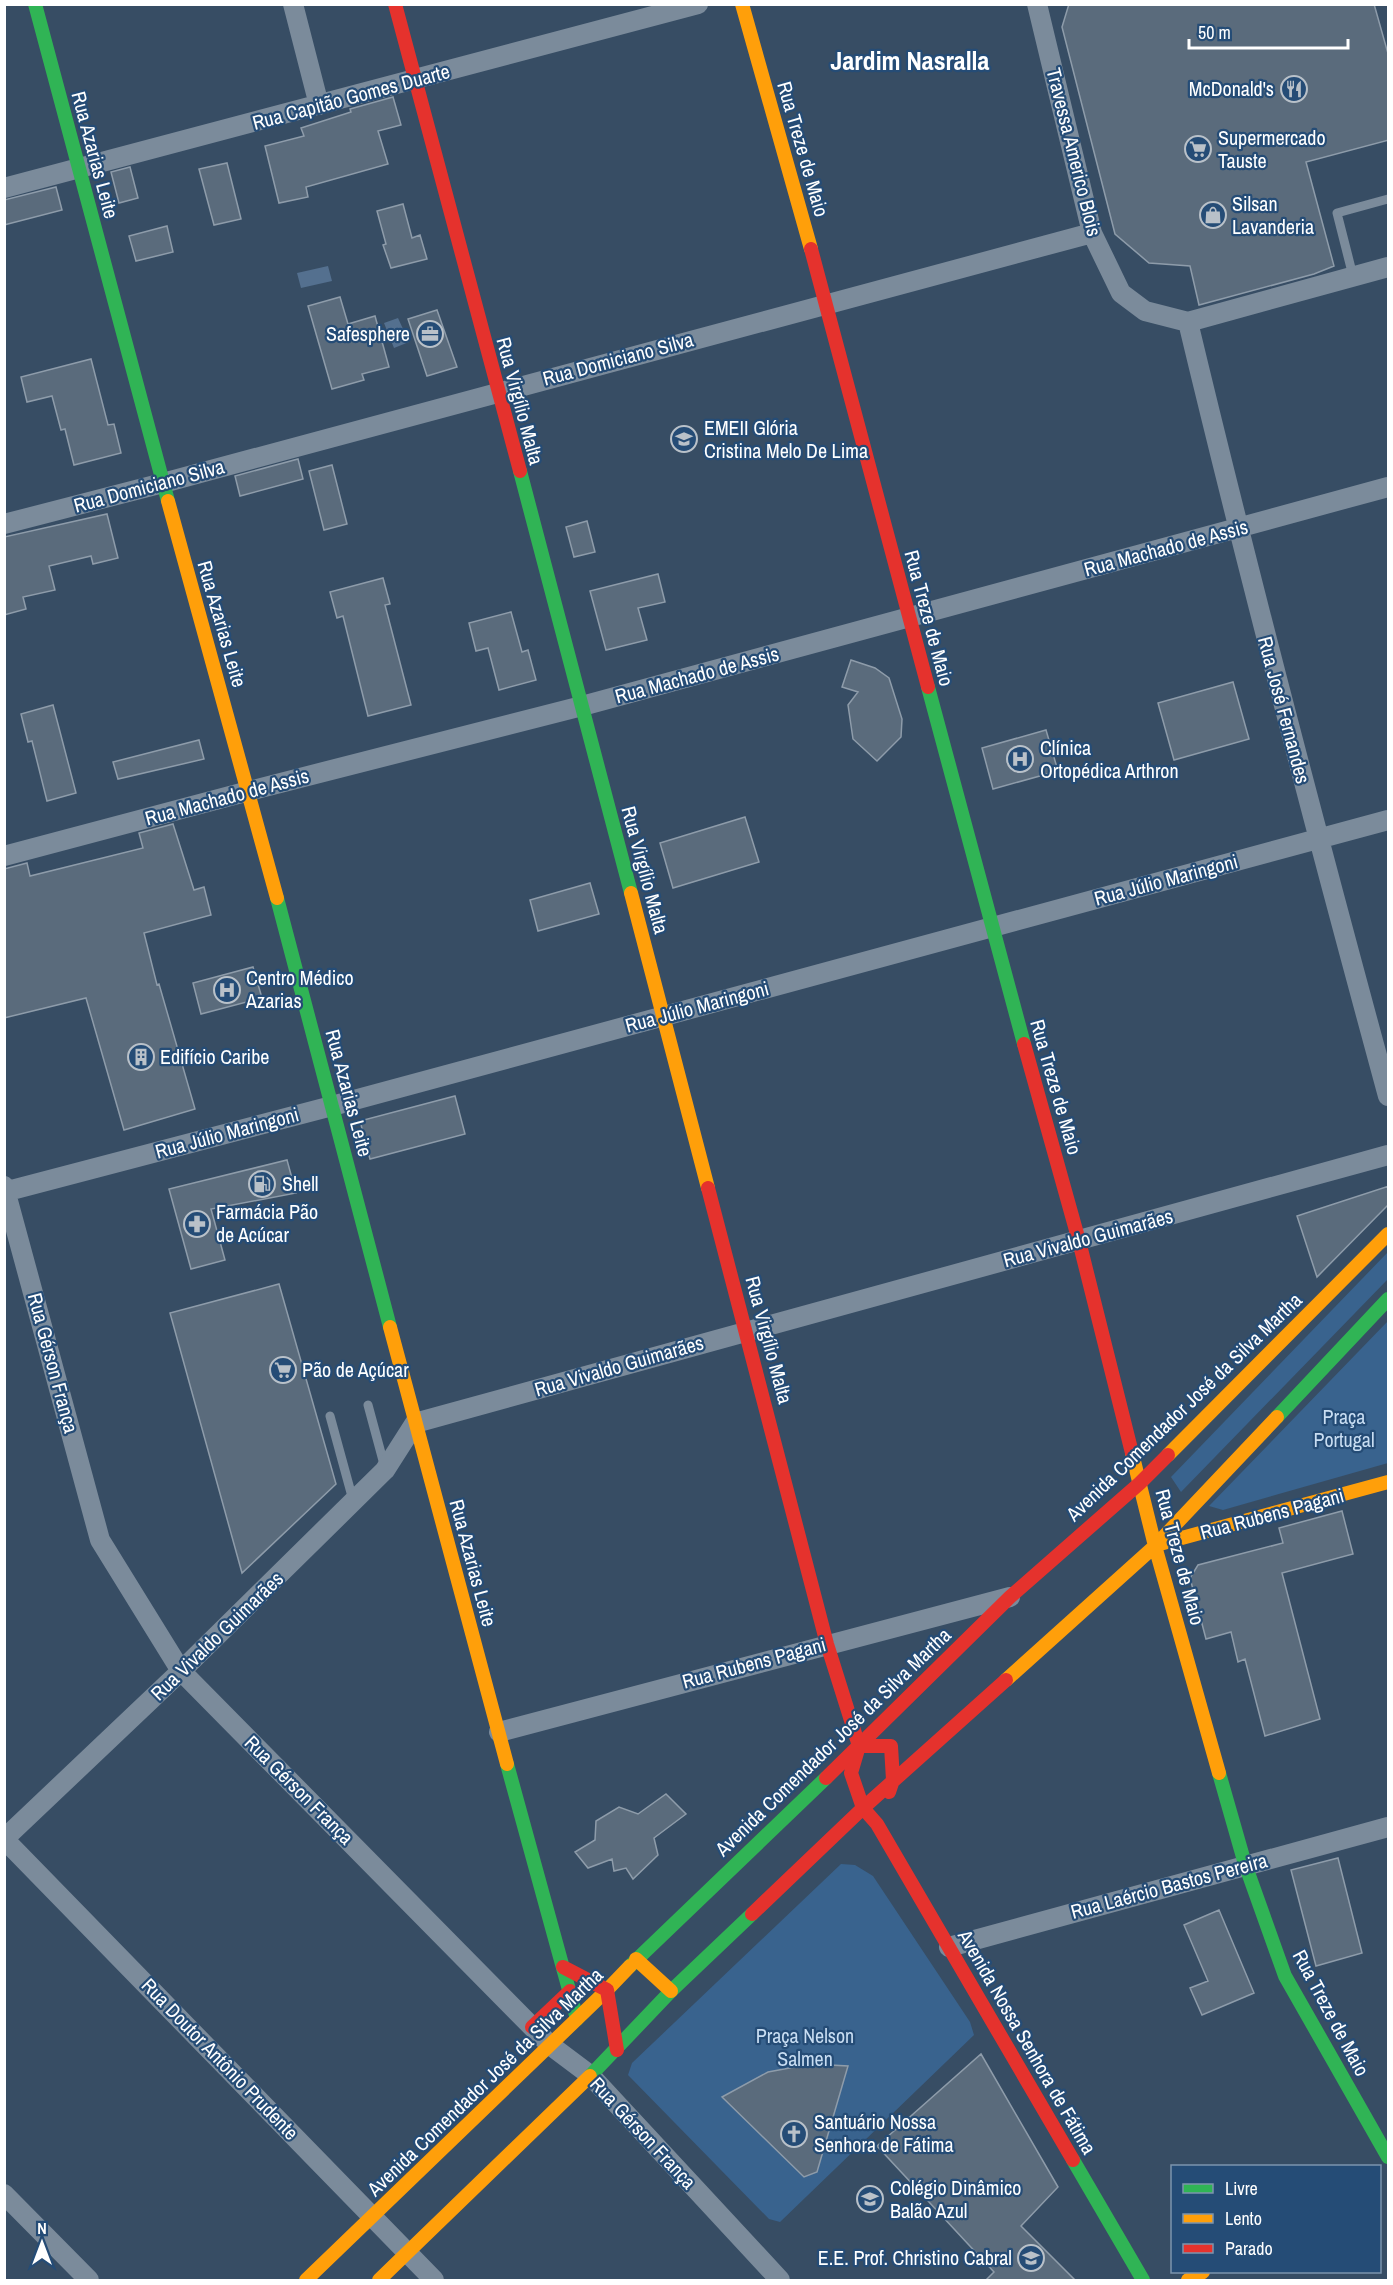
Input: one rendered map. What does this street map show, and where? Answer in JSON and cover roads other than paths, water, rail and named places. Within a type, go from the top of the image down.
[{"type":"street","name":"Rua Azarias Leite","points":[[35,4],[163,483],[249,791],[577,2019]]},
{"type":"street","points":[[293,4],[319,105]]},
{"type":"street","name":"Rua Virgílio Malta","points":[[395,4],[582,706],[827,1644],[859,1746]]},
{"type":"street","name":"Rua Capitão Gomes Duarte","points":[[4,188],[698,4]]},
{"type":"street","name":"Rua Treze de Maio","points":[[742,4],[826,303],[991,927],[1079,1241],[1155,1546],[1245,1864],[1285,1976],[1389,2159]]},
{"type":"street","name":"Travessa Americo Blois","points":[[1037,4],[1092,233],[1121,293],[1145,311],[1188,322]]},
{"type":"street","name":"Rua Domiciano Silva","points":[[4,524],[1092,233]]},
{"type":"street","points":[[1188,322],[1389,267]]},
{"type":"street","name":"Rua José Fernandes","points":[[1188,322],[1237,529],[1389,1096]]},
{"type":"street","name":"Rua Machado de Assis","points":[[4,856],[582,706],[1389,487]]},
{"type":"street","name":"Rua Júlio Maringoni","points":[[5,1190],[332,1106],[1389,820]]},
{"type":"street","name":"Rua Vivaldo Guimarães","points":[[4,1839],[181,1671],[385,1470],[416,1423],[746,1330],[1389,1155]]},
{"type":"street","name":"Rua Gérson França","points":[[5,1190],[100,1540],[181,1671],[550,2045],[590,2075],[780,2280]]},
{"type":"street","name":"Avenida Comendador José da Silva Martha","points":[[306,2280],[608,1990],[636,1959],[859,1746],[1010,1597],[1140,1483],[1389,1234]]},
{"type":"street","points":[[379,2280],[617,2050],[671,1991],[863,1808],[1155,1546],[1389,1299]]},
{"type":"street","name":"Rua Rubens Pagani","points":[[1155,1546],[1389,1482]]},
{"type":"street","name":"Rua Rubens Pagani","points":[[499,1732],[1010,1597]]},
{"type":"street","points":[[863,1808],[851,1773],[859,1746],[891,1746],[893,1780],[877,1824]]},
{"type":"street","name":"Avenida Nossa Senhora de Fátima","points":[[863,1808],[877,1824],[1143,2280]]},
{"type":"street","name":"Rua Laércio Bastos Pereira","points":[[949,1947],[1245,1864],[1389,1827]]},
{"type":"street","name":"Rua Doutor Antônio Prudente","points":[[4,1839],[434,2280]]},
{"type":"street","points":[[636,1959],[671,1991]]},
{"type":"street","points":[[563,1967],[608,1990],[617,2050]]},
{"type":"street","points":[[532,2027],[570,1991]]},
{"type":"street","points":[[4,2194],[89,2280]]},
{"type":"lane","points":[[1353,276],[1337,213],[1389,199]]},
{"type":"lane","points":[[368,1405],[385,1470]]},
{"type":"lane","points":[[330,1416],[353,1502]]},
{"type":"place","name":"McDonald's","points":[[1294,89]]},
{"type":"place","name":"Supermercado Tauste","points":[[1198,149]]},
{"type":"place","name":"Silsan Lavanderia","points":[[1213,215]]},
{"type":"place","name":"Safesphere","points":[[430,334]]},
{"type":"place","name":"EMEII Glória Cristina Melo De Lima","points":[[684,439]]},
{"type":"place","name":"Clínica Ortopédica Arthron","points":[[1020,759]]},
{"type":"place","name":"Centro Médico Azarias","points":[[227,990]]},
{"type":"place","name":"Edifício Caribe","points":[[141,1057]]},
{"type":"place","name":"Shell","points":[[262,1184]]},
{"type":"place","name":"Farmácia Pão de Acúcar","points":[[197,1224]]},
{"type":"place","name":"Pão de Açúcar","points":[[283,1370]]},
{"type":"place","name":"Santuário Nossa Senhora de Fátima","points":[[794,2134]]},
{"type":"place","name":"Colégio Dinâmico Balão Azul","points":[[870,2199]]},
{"type":"place","name":"E.E. Prof. Christino Cabral","points":[[1031,2258]]},
{"type":"district","name":"Jardim Nasralla","points":[[910,61]]},
{"type":"park label","name":"Praça Portugal","points":[[1344,1428]]},
{"type":"park label","name":"Praça Nelson Salmen","points":[[805,2048]]}]
